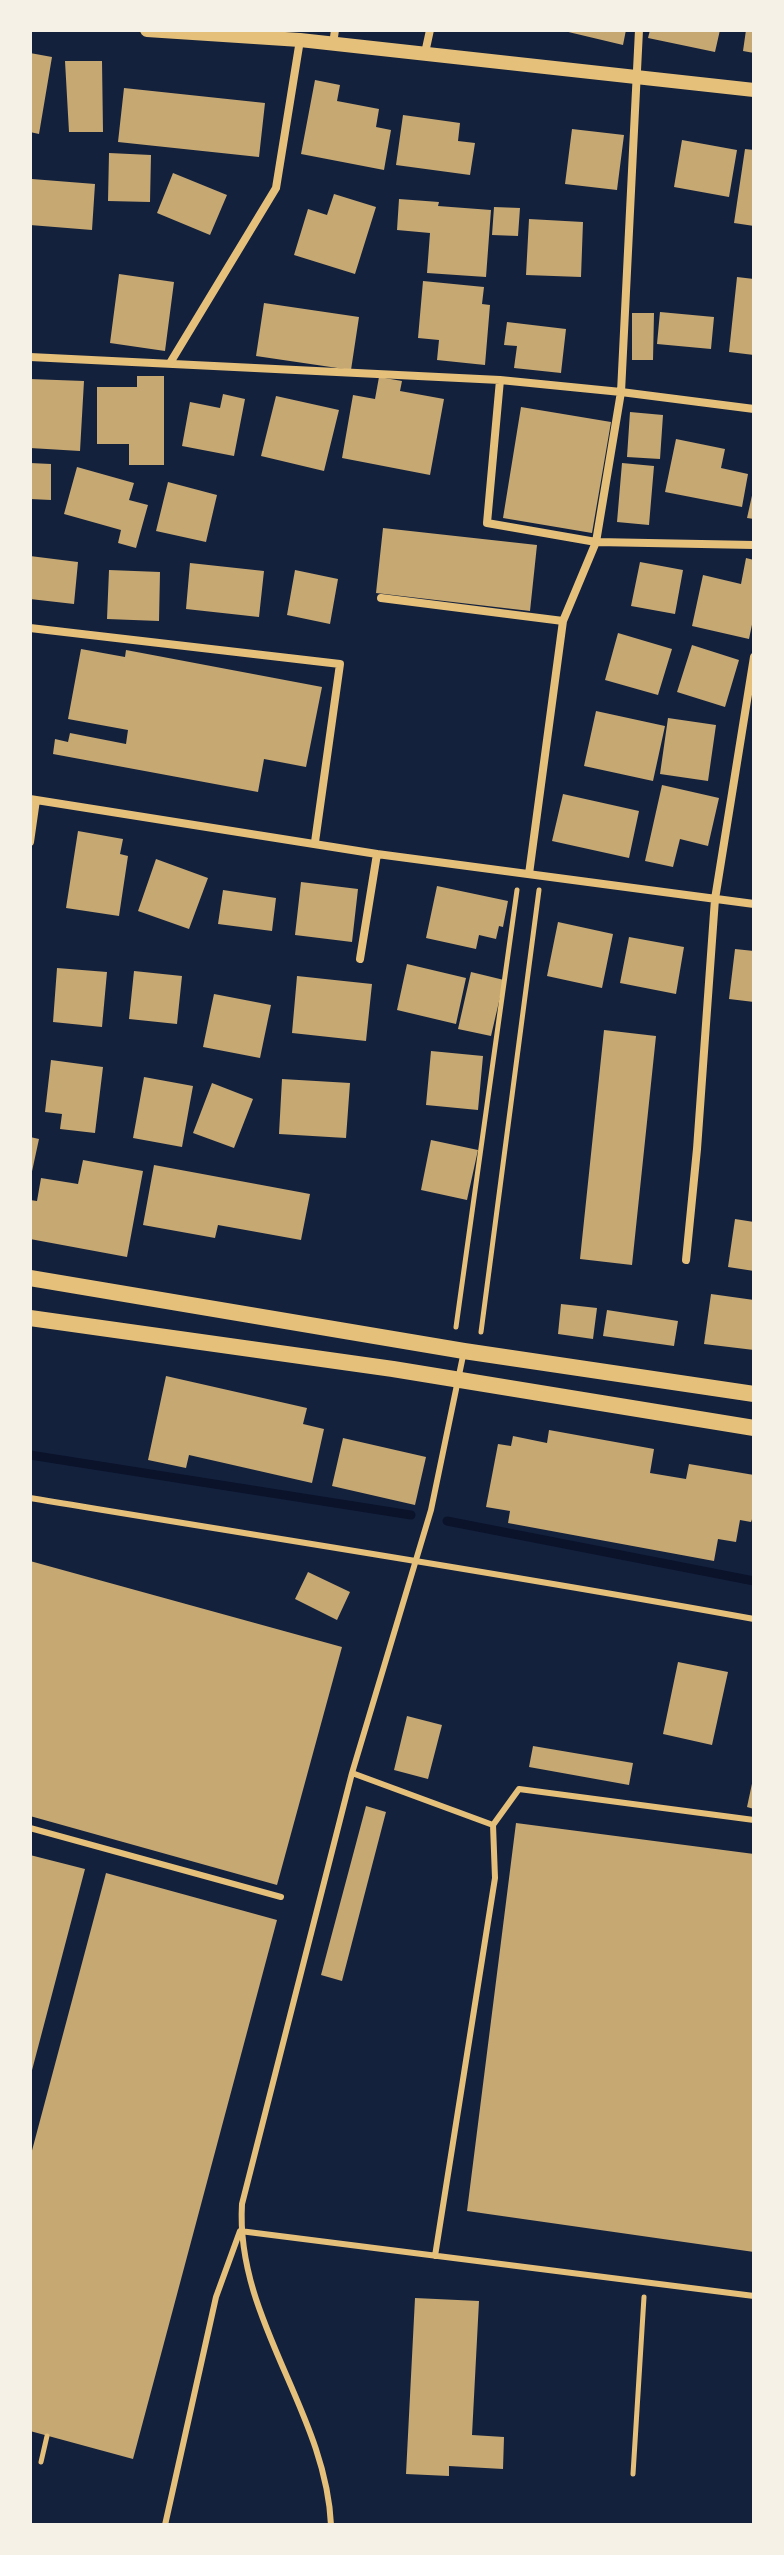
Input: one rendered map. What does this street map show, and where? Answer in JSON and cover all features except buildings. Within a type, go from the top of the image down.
[{"type":"main road","points":[[30,1278],[465,1351],[754,1394]]},
{"type":"main road","points":[[30,1318],[754,1428]]},
{"type":"street","points":[[147,30],[300,40],[334,37],[425,53],[754,90]]},
{"type":"street","points":[[425,53],[430,30]]},
{"type":"street","points":[[524,873],[563,621],[596,542],[621,392],[639,30]]},
{"type":"street","points":[[170,363],[276,188],[300,40]]},
{"type":"street","points":[[30,357],[500,380],[754,409]]},
{"type":"street","points":[[500,380],[487,523],[596,542],[754,545]]},
{"type":"street","points":[[381,598],[563,621]]},
{"type":"street","points":[[30,628],[340,664],[315,842]]},
{"type":"street","points":[[686,1260],[715,899],[754,657]]},
{"type":"street","points":[[30,842],[33,799],[377,854],[754,904]]},
{"type":"street","points":[[360,959],[377,854]]},
{"type":"lane","points":[[165,2525],[216,2297],[240,2231],[248,2172],[352,1773],[431,1510],[465,1351]]},
{"type":"lane","points":[[30,1498],[416,1562],[502,1573],[754,1619]]},
{"type":"lane","points":[[352,1773],[493,1825]]},
{"type":"lane","points":[[435,2256],[495,1878],[493,1825],[519,1789],[754,1820]]},
{"type":"lane","points":[[30,1828],[281,1897]]},
{"type":"lane","points":[[240,2231],[754,2296]]},
{"type":"lane","points":[[240,2231],[257,2304],[322,2470],[331,2525]]},
{"type":"path","points":[[465,1351],[524,873]]},
{"type":"path","points":[[465,1351],[540,876]]},
{"type":"path","points":[[633,2474],[645,2284]]},
{"type":"path","points":[[41,2462],[47,2436]]},
{"type":"waterway","points":[[30,1455],[411,1515]]},
{"type":"waterway","points":[[447,1521],[754,1581]]}]
